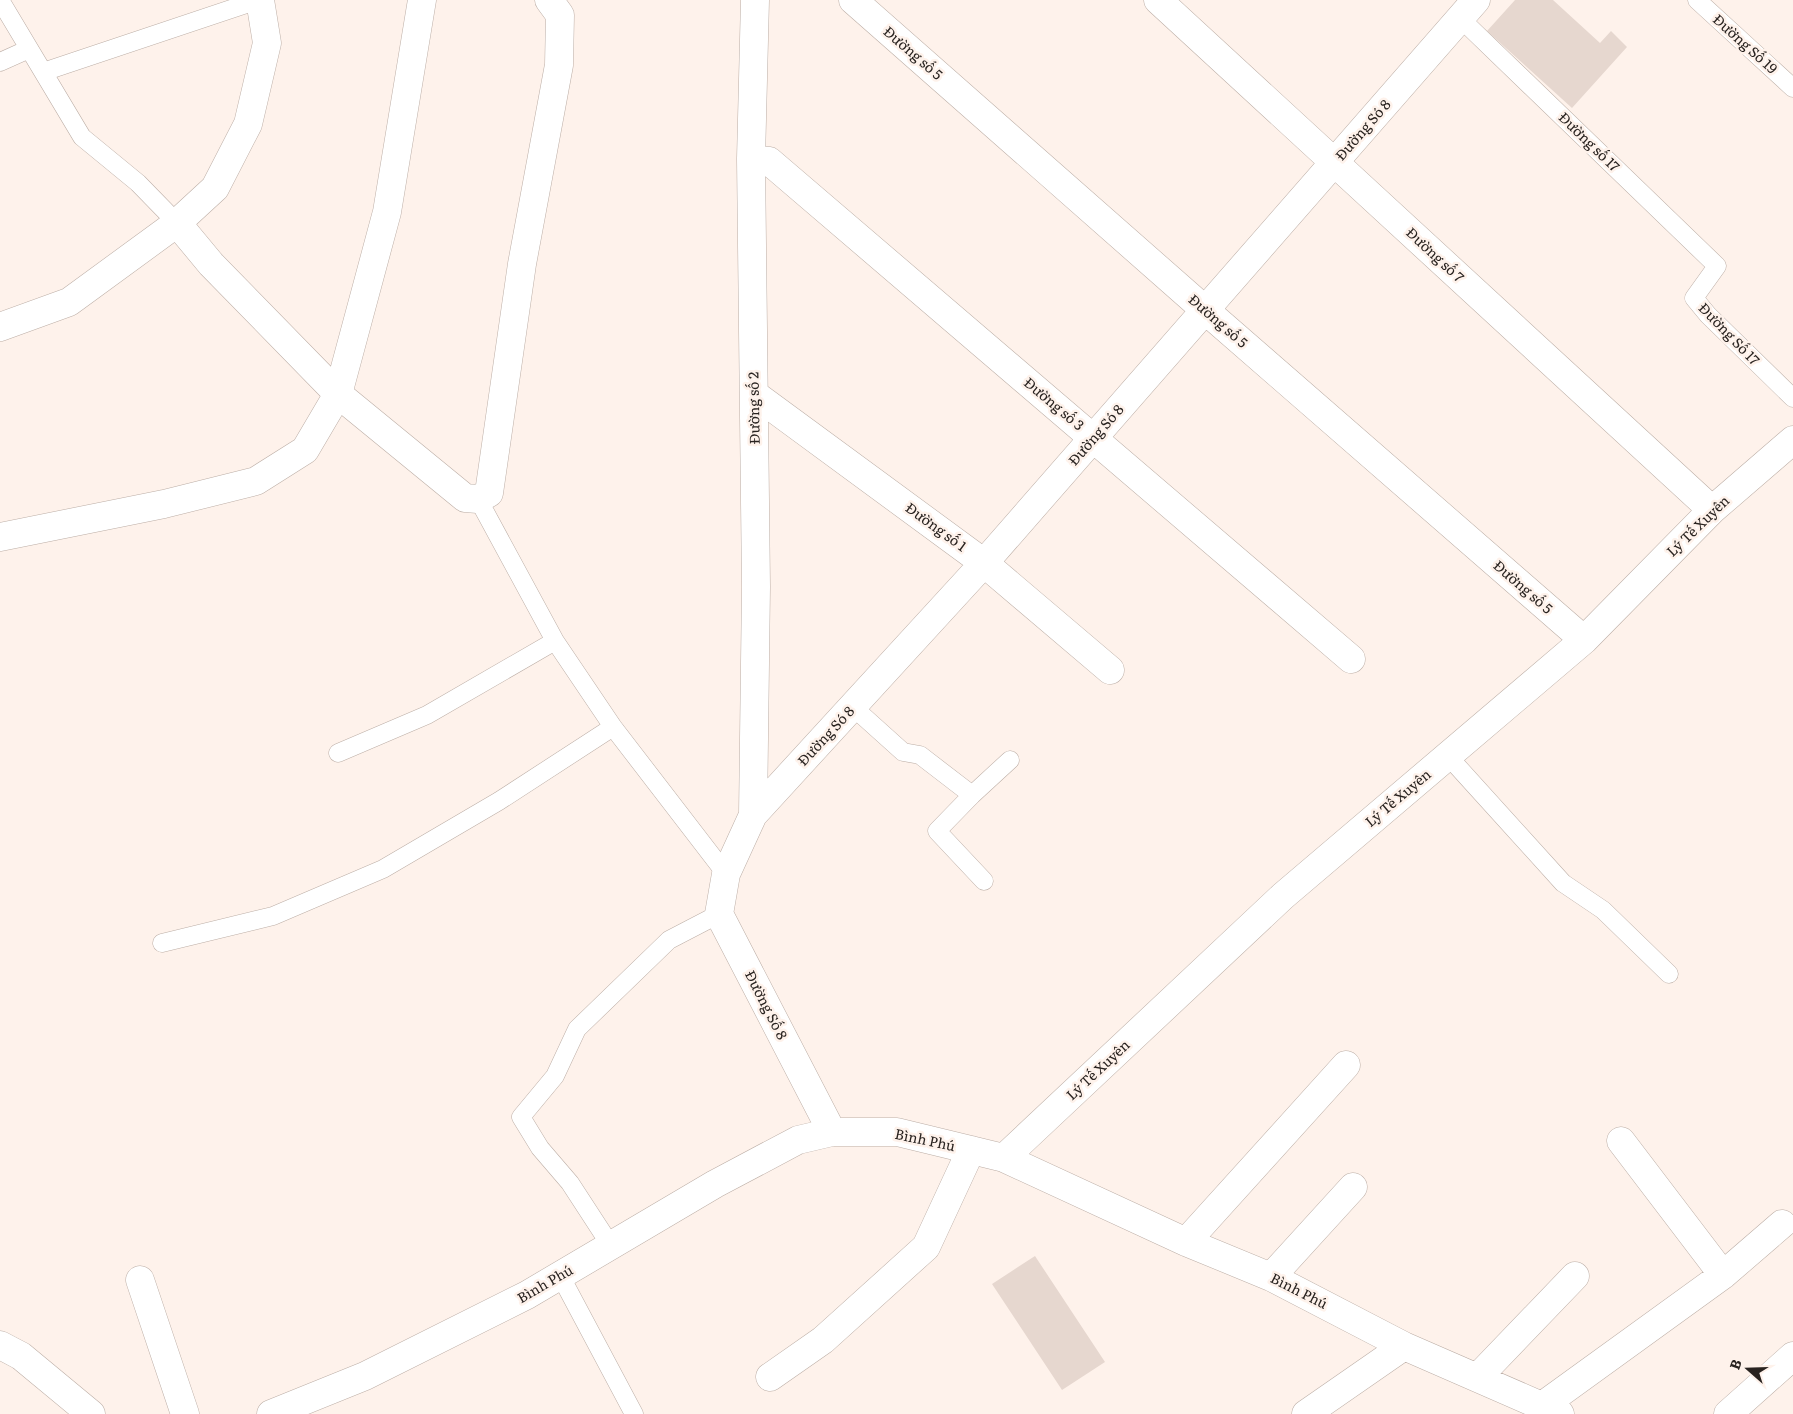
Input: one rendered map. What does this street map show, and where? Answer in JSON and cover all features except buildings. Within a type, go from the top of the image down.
[{"type":"street","points":[[0,327],[69,302],[177,223],[215,188],[248,124],[267,43],[259,0]]},
{"type":"street","points":[[0,536],[164,504],[256,480],[305,450],[338,394],[387,212],[422,0]]},
{"type":"street","points":[[177,223],[211,264],[338,394],[465,498],[478,500],[489,493],[522,264],[559,65],[560,15],[549,0]]},
{"type":"street","name":"Đường số 2","points":[[752,815],[756,587],[751,159],[755,0]]},
{"type":"street","name":"Đường số 5","points":[[853,0],[1584,640]]},
{"type":"street","name":"Đường số 7","points":[[1158,0],[1712,510]]},
{"type":"street","name":"Đường Só 8","points":[[726,874],[752,815],[984,563],[1468,9]]},
{"type":"street","name":"Đường số 3","points":[[751,159],[769,161],[1351,659]]},
{"type":"street","name":"Đường số 1","points":[[754,394],[984,563],[1110,670]]},
{"type":"street","name":"Lý Tế Xuyên","points":[[1004,1158],[1284,896],[1584,640],[1712,510],[1793,440]]},
{"type":"street","points":[[719,914],[726,874]]},
{"type":"street","name":"Đường Số 8","points":[[719,914],[832,1132]]},
{"type":"street","points":[[1186,1242],[1346,1066]]},
{"type":"street","name":"Bình Phú","points":[[271,1414],[365,1376],[527,1295],[715,1184],[798,1140],[832,1132],[897,1132],[1004,1158],[1186,1242],[1271,1277],[1404,1346],[1551,1410]]},
{"type":"street","points":[[1621,1141],[1723,1275]]},
{"type":"street","points":[[770,1377],[823,1340],[926,1247],[971,1150]]},
{"type":"street","points":[[1271,1277],[1353,1187]]},
{"type":"street","points":[[1551,1410],[1723,1275],[1782,1224]]},
{"type":"street","points":[[1478,1377],[1575,1276]]},
{"type":"street","points":[[140,1280],[185,1414]]},
{"type":"street","points":[[0,1345],[21,1356],[91,1414]]},
{"type":"street","points":[[1306,1414],[1404,1346]]},
{"type":"street","points":[[1728,1414],[1793,1356]]},
{"type":"lane","points":[[0,0],[82,137],[138,183],[177,223]]},
{"type":"lane","points":[[43,72],[259,0]]},
{"type":"lane","name":"Đường Số 19","points":[[1697,0],[1793,88]]},
{"type":"lane","name":"Đường số 17","points":[[1468,9],[1717,266]]},
{"type":"lane","points":[[0,62],[30,49]]},
{"type":"lane","name":"Đường Số 17","points":[[1717,266],[1694,298],[1708,315],[1793,398]]},
{"type":"lane","points":[[478,500],[555,642],[613,727],[726,874]]},
{"type":"lane","points":[[338,753],[427,715],[555,642]]},
{"type":"lane","points":[[852,707],[903,752],[920,755],[972,795]]},
{"type":"lane","points":[[162,943],[272,916],[383,869],[499,801],[613,727]]},
{"type":"lane","points":[[1448,756],[1563,883],[1603,910],[1669,974]]},
{"type":"lane","points":[[984,881],[937,831],[1010,760]]},
{"type":"lane","points":[[611,1246],[570,1184],[540,1148],[521,1117],[556,1076],[577,1028],[670,940],[719,914]]},
{"type":"lane","points":[[560,1276],[634,1414]]}]
